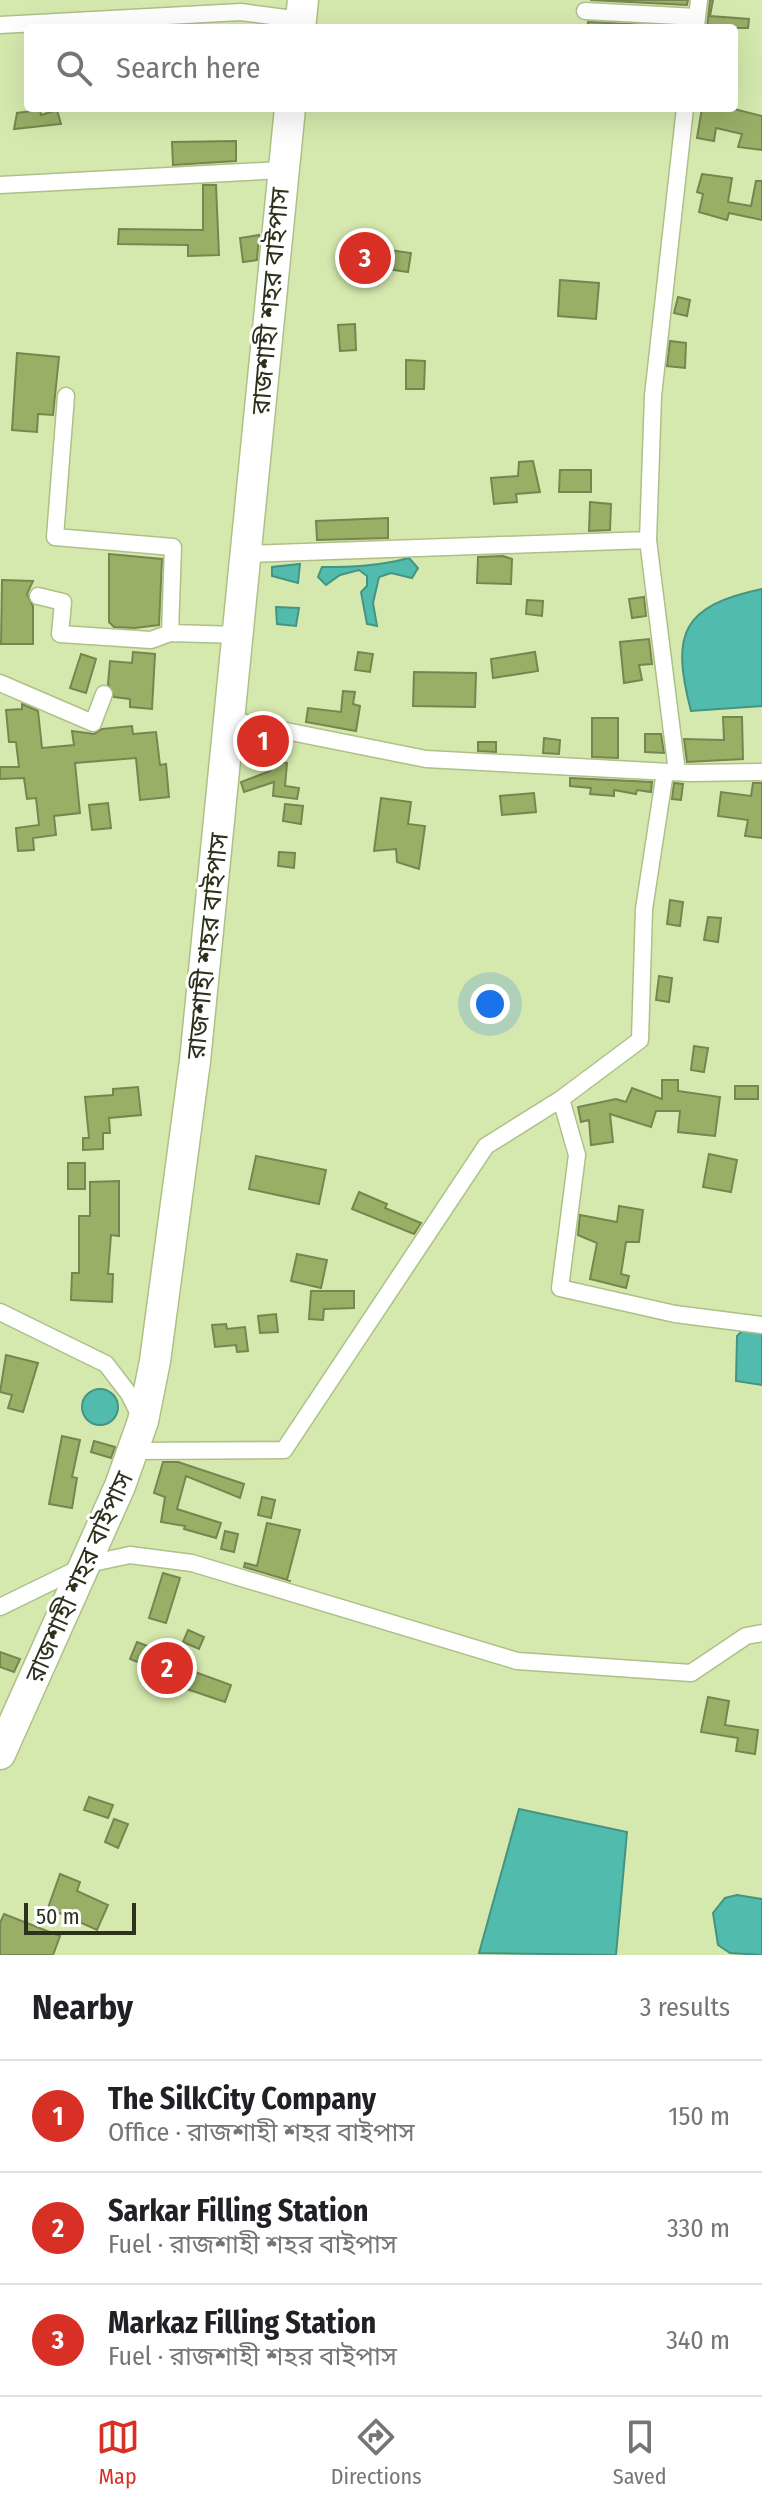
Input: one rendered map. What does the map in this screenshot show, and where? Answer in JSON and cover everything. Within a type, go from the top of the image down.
[{"type":"highway","name":"রাজশাহী শহর বাইপাস","points":[[0,1754],[88,1564],[133,1451],[143,1421],[155,1361],[195,1061],[289,112]]},
{"type":"street","points":[[585,11],[696,23],[699,0]]},
{"type":"street","points":[[0,25],[241,12],[301,16]]},
{"type":"street","points":[[133,1451],[284,1450],[486,1146],[561,1099],[640,1040],[644,909],[671,772],[648,540],[653,396],[685,112]]},
{"type":"street","points":[[0,185],[282,170]]},
{"type":"street","points":[[66,396],[55,537],[173,547],[170,633]]},
{"type":"street","points":[[247,554],[648,540]]},
{"type":"street","points":[[38,596],[63,602],[60,634],[151,640],[170,633],[239,635]]},
{"type":"street","points":[[0,683],[93,723],[104,694]]},
{"type":"street","points":[[231,720],[426,759],[671,772],[762,772]]},
{"type":"street","points":[[561,1099],[577,1155],[560,1288],[675,1314],[762,1325]]},
{"type":"street","points":[[0,1312],[106,1364],[129,1394],[143,1421]]},
{"type":"street","points":[[0,1607],[88,1564],[130,1555],[192,1563],[517,1661],[691,1673],[746,1636],[762,1633]]},
{"type":"water","points":[[409,558],[418,568],[412,578],[391,573],[379,577],[373,603],[377,626],[367,624],[361,592],[367,586],[367,576],[359,570],[340,575],[326,585],[318,577],[322,567],[366,566]]},
{"type":"water","points":[[300,564],[298,583],[272,576],[272,567]]},
{"type":"water","points":[[762,589],[762,706],[691,711],[682,662],[683,643],[689,628],[699,615],[714,604]]},
{"type":"water","points":[[276,607],[299,608],[296,626],[277,624]]},
{"type":"water","points":[[746,1327],[762,1328],[762,1385],[736,1381],[737,1336]]},
{"type":"water","points":[[100,1389],[113,1394],[118,1407],[113,1420],[100,1425],[87,1420],[82,1407],[87,1394]]},
{"type":"water","points":[[519,1809],[627,1832],[616,1955],[479,1953]]},
{"type":"water","points":[[737,1895],[762,1899],[762,1955],[730,1953],[718,1945],[713,1913],[725,1898]]},
{"type":"building","points":[[590,0],[688,0],[687,5]]},
{"type":"building","points":[[710,0],[713,0],[710,16],[749,19],[748,28],[738,28],[738,24],[707,24]]},
{"type":"building","points":[[738,110],[762,116],[762,150],[738,147],[742,134],[716,128],[714,141],[697,138],[701,112]]},
{"type":"building","points":[[40,112],[41,115],[58,112],[61,124],[14,129],[17,113]]},
{"type":"building","points":[[236,141],[236,161],[173,165],[172,142]]},
{"type":"building","points":[[702,174],[732,178],[728,202],[751,206],[756,181],[762,181],[762,220],[729,213],[727,220],[699,212],[703,194],[697,192]]},
{"type":"building","points":[[203,185],[216,185],[219,255],[188,256],[188,245],[118,244],[119,229],[203,230]]},
{"type":"building","points":[[259,235],[257,260],[243,262],[240,238]]},
{"type":"building","points":[[382,249],[411,253],[408,272],[380,268]]},
{"type":"building","points":[[560,280],[599,283],[596,319],[558,316]]},
{"type":"building","points":[[678,297],[690,300],[687,316],[674,313]]},
{"type":"building","points":[[355,324],[356,350],[340,351],[338,325]]},
{"type":"building","points":[[670,341],[686,343],[685,368],[667,366]]},
{"type":"building","points":[[17,353],[59,357],[53,415],[38,414],[37,432],[12,430]]},
{"type":"building","points":[[406,360],[425,361],[424,389],[406,389]]},
{"type":"building","points":[[533,461],[540,492],[516,494],[517,502],[494,504],[491,478],[518,476],[519,462]]},
{"type":"building","points":[[560,470],[591,470],[591,492],[559,492]]},
{"type":"building","points":[[590,502],[611,504],[610,530],[589,531]]},
{"type":"building","points":[[388,518],[388,538],[317,540],[316,521]]},
{"type":"building","points":[[109,554],[162,559],[159,625],[114,627],[109,622]]},
{"type":"building","points":[[503,556],[512,559],[511,584],[477,583],[478,557]]},
{"type":"building","points":[[2,580],[33,581],[27,594],[33,606],[33,644],[1,644]]},
{"type":"building","points":[[644,597],[646,616],[632,618],[629,599]]},
{"type":"building","points":[[527,600],[543,601],[542,616],[526,614]]},
{"type":"building","points":[[649,639],[652,664],[639,665],[642,680],[624,683],[620,642]]},
{"type":"building","points":[[133,652],[155,654],[152,709],[130,707],[130,699],[114,697],[108,684],[110,661],[132,663]]},
{"type":"building","points":[[358,652],[373,654],[370,672],[355,670]]},
{"type":"building","points":[[535,652],[538,671],[493,678],[491,659]]},
{"type":"building","points":[[81,654],[96,659],[86,693],[70,688]]},
{"type":"building","points":[[414,672],[476,673],[475,707],[413,706]]},
{"type":"building","points":[[343,691],[355,692],[353,704],[360,706],[356,731],[306,722],[308,708],[341,712]]},
{"type":"building","points":[[22,704],[38,711],[42,748],[74,745],[72,731],[94,734],[102,729],[132,726],[133,734],[156,732],[160,765],[166,764],[169,797],[140,800],[136,758],[75,763],[80,813],[54,816],[56,835],[33,838],[34,850],[18,851],[16,828],[39,825],[36,798],[27,799],[24,778],[0,779],[0,767],[19,767],[16,742],[9,742],[6,710],[22,709]]},
{"type":"building","points":[[723,717],[742,717],[743,759],[687,762],[684,739],[724,740]]},
{"type":"building","points":[[592,718],[618,718],[618,758],[592,757]]},
{"type":"building","points":[[645,734],[661,734],[664,753],[645,752]]},
{"type":"building","points":[[544,738],[560,740],[559,754],[543,753]]},
{"type":"building","points":[[478,742],[496,742],[496,752],[478,751]]},
{"type":"building","points":[[287,763],[285,786],[299,788],[297,799],[273,796],[274,782],[244,792],[241,782],[270,771],[271,764]]},
{"type":"building","points":[[570,778],[652,782],[651,792],[637,790],[636,794],[614,790],[614,796],[590,794],[591,788],[570,786]]},
{"type":"building","points":[[674,783],[683,784],[681,800],[672,799]]},
{"type":"building","points":[[753,783],[762,783],[762,838],[745,836],[748,820],[718,816],[721,792],[751,796]]},
{"type":"building","points":[[534,793],[536,812],[502,815],[500,796]]},
{"type":"building","points":[[381,798],[411,802],[408,824],[425,826],[419,869],[397,862],[396,849],[374,851]]},
{"type":"building","points":[[108,803],[111,828],[92,830],[89,805]]},
{"type":"building","points":[[285,804],[303,806],[301,824],[283,821]]},
{"type":"building","points":[[279,852],[295,853],[294,868],[278,866]]},
{"type":"building","points":[[670,900],[683,902],[680,926],[667,924]]},
{"type":"building","points":[[708,917],[721,918],[718,942],[704,940]]},
{"type":"building","points":[[659,976],[672,978],[669,1002],[656,1000]]},
{"type":"building","points":[[694,1046],[708,1048],[704,1072],[691,1070]]},
{"type":"building","points":[[662,1080],[678,1080],[678,1091],[720,1097],[715,1136],[678,1132],[680,1111],[656,1111],[651,1127],[610,1114],[613,1142],[591,1145],[589,1120],[581,1122],[578,1107],[616,1099],[626,1102],[632,1088],[662,1099]]},
{"type":"building","points":[[735,1086],[758,1086],[758,1099],[735,1099]]},
{"type":"building","points":[[138,1087],[141,1115],[109,1118],[110,1133],[103,1133],[103,1149],[83,1150],[83,1138],[89,1138],[85,1097],[113,1095],[113,1089]]},
{"type":"building","points":[[709,1154],[737,1160],[731,1192],[703,1187]]},
{"type":"building","points":[[256,1156],[326,1170],[319,1204],[249,1189]]},
{"type":"building","points":[[68,1163],[85,1163],[85,1189],[68,1189]]},
{"type":"building","points":[[119,1181],[119,1236],[111,1235],[108,1274],[113,1274],[112,1302],[71,1300],[72,1273],[79,1273],[79,1216],[90,1216],[90,1182]]},
{"type":"building","points":[[359,1192],[387,1204],[385,1208],[421,1223],[414,1234],[352,1209]]},
{"type":"building","points":[[619,1206],[643,1210],[639,1242],[626,1242],[621,1274],[629,1276],[626,1288],[590,1279],[597,1243],[578,1235],[580,1215],[617,1222]]},
{"type":"building","points":[[297,1254],[327,1260],[321,1288],[291,1281]]},
{"type":"building","points":[[311,1291],[354,1291],[354,1308],[324,1309],[323,1320],[309,1319]]},
{"type":"building","points":[[276,1314],[278,1332],[260,1333],[258,1316]]},
{"type":"building","points":[[226,1324],[227,1329],[245,1327],[248,1351],[237,1352],[236,1345],[215,1347],[212,1325]]},
{"type":"building","points":[[6,1355],[38,1363],[23,1412],[8,1408],[12,1395],[0,1392]]},
{"type":"building","points":[[62,1436],[80,1440],[72,1477],[77,1478],[72,1508],[49,1504]]},
{"type":"building","points":[[94,1441],[115,1447],[111,1458],[91,1452]]},
{"type":"building","points":[[163,1462],[178,1462],[244,1484],[240,1498],[186,1476],[177,1509],[221,1523],[216,1538],[184,1529],[185,1526],[161,1522],[165,1497],[154,1493]]},
{"type":"building","points":[[262,1497],[275,1500],[271,1518],[258,1515]]},
{"type":"building","points":[[267,1523],[300,1530],[287,1580],[244,1567],[245,1563],[257,1566]]},
{"type":"building","points":[[225,1531],[238,1534],[234,1552],[221,1549]]},
{"type":"building","points":[[163,1573],[180,1578],[166,1623],[149,1618]]},
{"type":"building","points":[[188,1630],[204,1637],[199,1649],[183,1642]]},
{"type":"building","points":[[137,1642],[158,1650],[152,1668],[130,1659]]},
{"type":"building","points":[[0,1652],[20,1659],[14,1672],[0,1667]]},
{"type":"building","points":[[173,1664],[231,1685],[225,1702],[175,1685],[176,1682],[167,1679]]},
{"type":"building","points":[[708,1697],[729,1701],[725,1725],[758,1730],[755,1754],[736,1751],[738,1738],[701,1732]]},
{"type":"building","points":[[89,1797],[113,1805],[108,1818],[84,1810]]},
{"type":"building","points":[[114,1819],[128,1824],[118,1848],[105,1842]]},
{"type":"building","points":[[60,1874],[80,1882],[77,1891],[108,1905],[97,1930],[48,1908]]},
{"type":"building","points":[[4,1914],[60,1936],[53,1955],[0,1955],[0,1923]]},
{"type":"place","name":"Markaz Filling Station","points":[[365,258]]},
{"type":"place","name":"The SilkCity Company","points":[[263,741]]},
{"type":"place","name":"Sarkar Filling Station","points":[[167,1668]]}]
